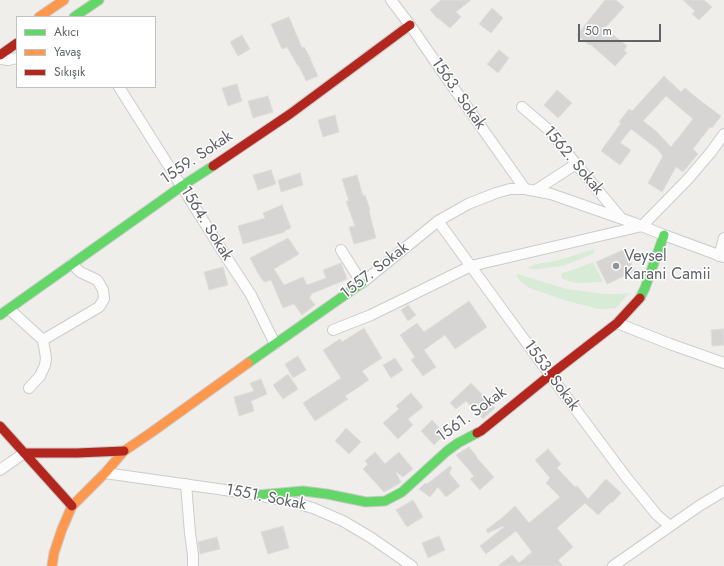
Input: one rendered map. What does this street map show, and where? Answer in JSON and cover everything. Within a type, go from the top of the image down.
[{"type":"street","points":[[40,16],[64,0]]},
{"type":"street","points":[[75,16],[99,0]]},
{"type":"street","name":"1563. Sokak","points":[[391,0],[525,189]]},
{"type":"street","name":"1559. Sokak","points":[[0,315],[182,186],[290,114],[410,25]]},
{"type":"street","points":[[0,55],[16,44]]},
{"type":"street","points":[[0,59],[8,60],[16,58]]},
{"type":"street","name":"1564. Sokak","points":[[121,88],[251,295],[275,344]]},
{"type":"street","name":"1562. Sokak","points":[[522,107],[550,131],[620,218]]},
{"type":"street","points":[[333,330],[371,315],[471,266],[642,226],[688,179],[724,134]]},
{"type":"street","points":[[536,190],[576,164]]},
{"type":"street","name":"1557. Sokak","points":[[72,506],[124,451],[362,283],[438,221],[468,204],[510,189],[536,190],[620,218],[722,257]]},
{"type":"street","name":"1553. Sokak","points":[[438,221],[626,477],[657,515],[670,526]]},
{"type":"street","name":"1561. Sokak","points":[[258,495],[303,491],[366,502],[385,501],[402,492],[447,451],[458,443],[481,431],[550,375],[617,324],[640,298],[664,235]]},
{"type":"street","points":[[722,257],[724,238]]},
{"type":"street","points":[[341,250],[362,283]]},
{"type":"street","points":[[43,340],[99,307],[104,299],[103,290],[97,280],[80,272],[72,264]]},
{"type":"street","points":[[9,309],[43,340],[46,358],[45,365],[40,376],[29,388]]},
{"type":"street","points":[[617,324],[724,363]]},
{"type":"street","points":[[0,426],[72,506],[62,529],[54,553],[52,566]]},
{"type":"street","points":[[0,470],[24,453],[124,451]]},
{"type":"street","name":"1551. Sokak","points":[[105,472],[258,495],[313,508],[343,521],[370,537],[412,566]]},
{"type":"street","points":[[186,484],[193,566]]},
{"type":"street","points":[[613,566],[699,506],[724,491]]},
{"type":"street","points":[[193,555],[198,566]]},
{"type":"green space","points":[[594,249],[594,253],[562,266],[537,269],[527,268],[536,264],[566,258]]},
{"type":"green space","points":[[593,262],[603,282],[576,283],[563,279],[561,276],[562,273]]},
{"type":"green space","points":[[517,274],[567,289],[605,294],[629,293],[616,308],[598,309],[564,300],[530,288],[522,283],[517,277]]},
{"type":"building","points":[[441,0],[471,0],[456,12],[461,17],[450,28],[437,18],[430,10]]},
{"type":"building","points":[[605,0],[616,0],[624,7],[605,28],[627,46],[624,50],[627,53],[615,66],[590,44],[589,45],[577,35]]},
{"type":"building","points":[[683,0],[704,0],[712,7],[699,20],[692,14],[695,11]]},
{"type":"building","points":[[492,8],[503,18],[491,33],[479,24]]},
{"type":"building","points":[[289,17],[302,48],[304,47],[311,59],[318,76],[306,81],[299,66],[287,47],[282,49],[271,24]]},
{"type":"building","points":[[242,35],[250,49],[238,56],[230,42]]},
{"type":"building","points":[[499,50],[509,58],[498,73],[487,64]]},
{"type":"building","points":[[664,76],[681,92],[685,88],[721,116],[712,128],[710,127],[693,149],[698,154],[683,172],[676,167],[662,192],[648,183],[663,156],[656,148],[631,129],[620,143],[631,150],[620,165],[601,151],[629,109],[632,111]],"holes":[[[666,96],[693,119],[671,147],[656,131],[643,121]]]},
{"type":"building","points":[[237,84],[242,101],[228,106],[222,88]]},
{"type":"building","points":[[557,90],[572,103],[558,118],[544,105]]},
{"type":"building","points":[[268,96],[273,112],[253,118],[248,101]]},
{"type":"building","points":[[335,115],[339,132],[323,137],[318,120]]},
{"type":"building","points":[[271,170],[276,184],[258,190],[253,175]]},
{"type":"building","points":[[300,173],[303,185],[281,192],[278,180]]},
{"type":"building","points":[[357,175],[363,196],[365,195],[370,210],[376,238],[354,244],[349,227],[355,226],[346,201],[349,201],[342,179]]},
{"type":"building","points":[[282,205],[291,228],[284,231],[285,232],[243,244],[238,226],[265,218],[263,213]]},
{"type":"building","points":[[288,238],[299,254],[274,269],[284,285],[303,277],[307,285],[326,278],[323,270],[341,263],[347,279],[311,294],[309,297],[315,305],[302,315],[294,304],[283,308],[271,280],[264,282],[250,258]]},
{"type":"building","name":"Veysel Karani Camii","points":[[625,249],[635,271],[607,284],[596,262]]},
{"type":"building","points":[[223,267],[228,285],[209,290],[204,272]]},
{"type":"building","points":[[469,301],[487,327],[455,349],[445,335],[424,350],[436,367],[423,376],[411,360],[415,357],[400,335],[417,323],[424,332]]},
{"type":"building","points":[[408,305],[416,315],[408,321],[401,310]]},
{"type":"building","points":[[364,328],[382,358],[362,371],[369,380],[345,396],[348,399],[315,421],[303,403],[341,378],[323,350],[340,339],[342,342]]},
{"type":"building","points":[[724,329],[724,345],[712,346],[711,330]]},
{"type":"building","points":[[298,356],[306,370],[293,378],[285,364]]},
{"type":"building","points":[[395,358],[403,370],[391,378],[383,365]]},
{"type":"building","points":[[288,374],[298,389],[283,399],[273,385]]},
{"type":"building","points":[[261,379],[267,394],[251,401],[254,411],[239,416],[234,397],[254,391],[250,383]]},
{"type":"building","points":[[471,383],[495,408],[483,419],[466,401],[456,409],[450,403]]},
{"type":"building","points":[[411,393],[423,407],[408,419],[413,425],[398,439],[383,423],[399,409],[396,406]]},
{"type":"building","points":[[432,420],[445,434],[434,445],[421,431]]},
{"type":"building","points":[[346,428],[361,442],[349,454],[335,441]]},
{"type":"building","points":[[469,447],[494,477],[480,490],[470,479],[474,476],[456,455]]},
{"type":"building","points":[[548,449],[561,464],[557,468],[575,487],[577,486],[588,499],[606,479],[621,493],[598,515],[585,503],[557,528],[573,547],[558,560],[563,566],[498,566],[512,555],[519,563],[532,552],[516,531],[486,554],[480,546],[504,527],[503,526],[488,533],[486,530],[515,506],[529,523],[560,497],[546,483],[550,478],[535,460]]},
{"type":"building","points":[[375,452],[385,464],[399,452],[413,469],[403,477],[395,471],[401,482],[384,492],[363,469],[368,464],[365,461]]},
{"type":"building","points":[[450,466],[452,468],[449,473],[460,486],[446,497],[438,487],[430,497],[419,489],[425,483],[427,484]]},
{"type":"building","points":[[413,500],[423,517],[407,527],[396,510]]},
{"type":"building","points":[[283,526],[289,548],[268,554],[261,532]]},
{"type":"building","points":[[439,536],[445,550],[428,558],[422,543]]},
{"type":"building","points":[[217,537],[220,549],[200,554],[198,542]]},
{"type":"traffic: fast","points":[[75,16],[99,0]]},
{"type":"traffic: fast","points":[[0,315],[182,186],[213,166]]},
{"type":"traffic: fast","points":[[640,298],[664,235]]},
{"type":"traffic: fast","points":[[248,363],[362,283]]},
{"type":"traffic: fast","points":[[258,495],[303,491],[366,502],[385,501],[402,492],[447,451],[458,443],[477,433]]},
{"type":"traffic: slow","points":[[40,16],[64,0]]},
{"type":"traffic: slow","points":[[52,566],[54,553],[72,506],[105,473],[124,451],[248,363]]},
{"type":"traffic: jam","points":[[213,166],[290,114],[410,25]]},
{"type":"traffic: jam","points":[[0,55],[16,44]]},
{"type":"traffic: jam","points":[[477,433],[617,323],[640,298]]},
{"type":"traffic: jam","points":[[0,426],[72,506]]},
{"type":"traffic: jam","points":[[24,453],[124,451]]},
{"type":"place","name":"Veysel Karani Camii","points":[[616,266]]}]
